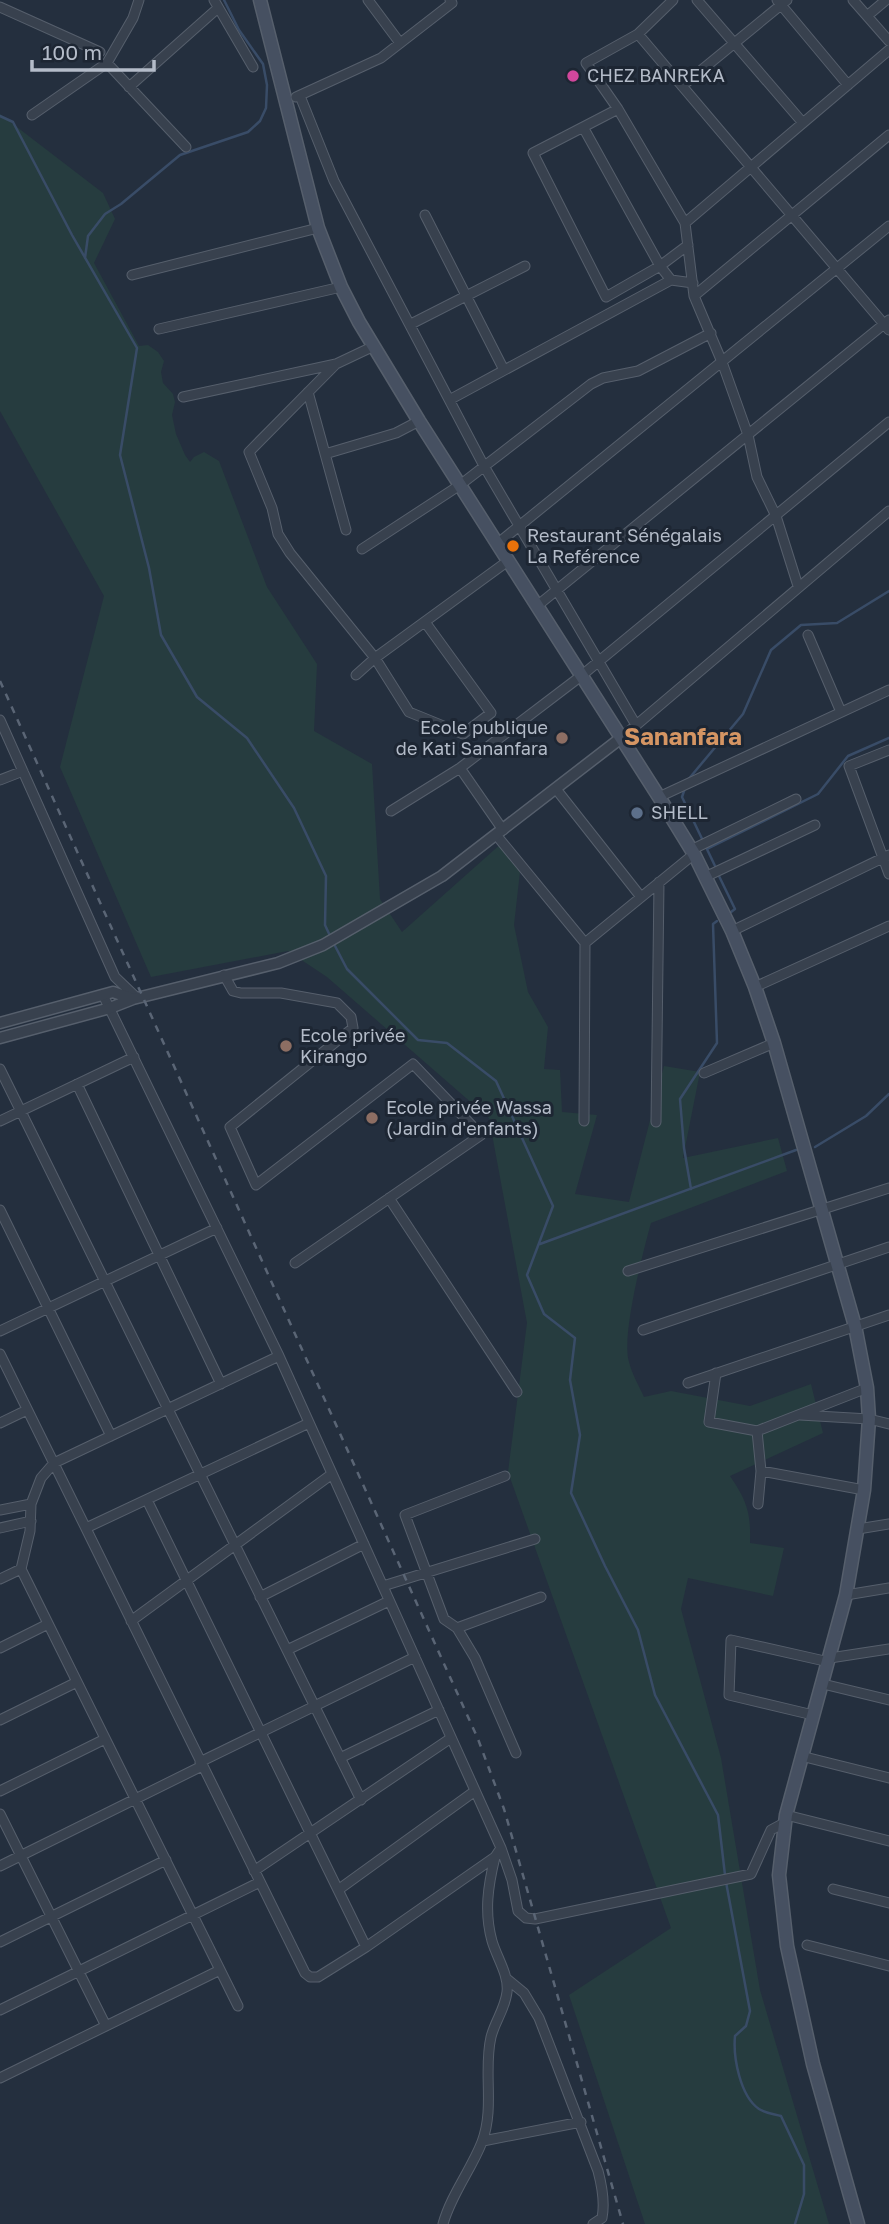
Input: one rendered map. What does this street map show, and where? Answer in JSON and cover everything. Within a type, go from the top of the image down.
[{"type":"main road","points":[[260,0],[318,228],[341,287],[419,421],[659,797],[692,852],[732,931],[774,1043],[855,1326],[867,1388],[869,1419],[864,1490],[846,1595],[785,1819],[779,1875],[787,1946],[813,2064],[857,2224]]},
{"type":"street","points":[[32,114],[107,63],[133,18],[139,0]]},
{"type":"street","points":[[368,0],[400,43]]},
{"type":"street","points":[[286,100],[381,58],[452,3],[450,0]]},
{"type":"street","points":[[673,0],[638,34],[586,63],[618,109],[685,223],[694,296],[722,362],[748,435],[757,477],[776,516],[798,586]]},
{"type":"street","points":[[698,0],[803,123]]},
{"type":"street","points":[[853,0],[889,41]]},
{"type":"street","points":[[867,16],[886,0]]},
{"type":"street","points":[[682,86],[782,2],[848,85]]},
{"type":"street","points":[[130,87],[216,4],[253,67]]},
{"type":"street","points":[[0,7],[100,52]]},
{"type":"street","points":[[537,606],[887,325],[638,34]]},
{"type":"street","points":[[685,223],[848,85],[887,56]]},
{"type":"street","points":[[107,63],[186,147]]},
{"type":"street","points":[[300,96],[334,181],[484,466],[636,725]]},
{"type":"street","points":[[618,109],[533,153],[606,296],[660,266],[688,245]]},
{"type":"street","points":[[583,127],[660,266],[671,280]]},
{"type":"street","points":[[694,296],[889,135]]},
{"type":"street","points":[[425,215],[504,370]]},
{"type":"street","points":[[497,544],[889,226]]},
{"type":"street","points":[[132,275],[318,228]]},
{"type":"street","points":[[411,324],[525,266]]},
{"type":"street","points":[[451,399],[671,280],[693,283]]},
{"type":"street","points":[[159,329],[341,287]]},
{"type":"street","points":[[362,549],[460,485],[591,384],[603,378],[638,371],[711,333]]},
{"type":"street","points":[[183,397],[336,363],[373,346]]},
{"type":"street","points":[[336,363],[249,452],[272,508],[278,534],[289,553],[375,658],[409,712],[463,734],[491,713],[425,622]]},
{"type":"street","points":[[308,392],[346,530]]},
{"type":"street","points":[[326,454],[396,433],[419,421]]},
{"type":"street","points":[[391,811],[460,768],[599,662],[889,422]]},
{"type":"street","points":[[0,1038],[135,999],[278,963],[323,946],[442,876],[621,738],[889,511]]},
{"type":"street","points":[[356,675],[375,658],[508,561]]},
{"type":"street","points":[[808,635],[841,712]]},
{"type":"street","points":[[659,797],[889,690]]},
{"type":"street","points":[[0,720],[116,977],[135,999]]},
{"type":"street","points":[[889,750],[849,766],[886,857],[889,874]]},
{"type":"street","points":[[460,768],[500,833],[585,943],[584,1121]]},
{"type":"street","points":[[0,780],[23,771]]},
{"type":"street","points":[[556,789],[641,897]]},
{"type":"street","points":[[585,943],[692,852],[796,799]]},
{"type":"street","points":[[705,877],[815,825]]},
{"type":"street","points":[[732,931],[886,857]]},
{"type":"street","points":[[656,1122],[659,882]]},
{"type":"street","points":[[755,987],[889,926]]},
{"type":"street","points":[[225,975],[233,991],[281,993],[337,1003],[351,1017],[353,1028],[230,1127],[256,1185],[413,1064],[481,1135],[295,1263]]},
{"type":"street","points":[[0,1023],[113,992],[135,999]]},
{"type":"street","points":[[103,995],[279,1356],[501,1848],[512,1880],[518,1911],[526,1918],[535,1919],[751,1874],[771,1830],[785,1819],[889,1841]]},
{"type":"street","points":[[704,1073],[774,1043]]},
{"type":"street","points":[[0,1121],[134,1057]]},
{"type":"street","points":[[0,1069],[360,1800]]},
{"type":"street","points":[[77,1084],[221,1384]]},
{"type":"street","points":[[628,1271],[889,1188]]},
{"type":"street","points":[[389,1198],[517,1392]]},
{"type":"street","points":[[0,1210],[111,1436]]},
{"type":"street","points":[[0,1331],[217,1228]]},
{"type":"street","points":[[643,1330],[889,1247]]},
{"type":"street","points":[[688,1383],[889,1315]]},
{"type":"street","points":[[0,1354],[305,1973],[310,1977],[318,1977],[366,1947],[495,1857],[501,1848]]},
{"type":"street","points":[[238,2006],[21,1569],[30,1531],[31,1504],[41,1478],[54,1463],[279,1356]]},
{"type":"street","points":[[716,1373],[709,1422],[757,1431],[867,1388]]},
{"type":"street","points":[[0,1423],[27,1410]]},
{"type":"street","points":[[797,1415],[869,1419],[889,1424]]},
{"type":"street","points":[[86,1528],[309,1423]]},
{"type":"street","points":[[757,1431],[761,1471],[758,1504]]},
{"type":"street","points":[[761,1471],[864,1490]]},
{"type":"street","points":[[131,1621],[332,1474]]},
{"type":"street","points":[[505,1476],[405,1515],[444,1619],[457,1628],[475,1658],[516,1754]]},
{"type":"street","points":[[147,1500],[366,1947]]},
{"type":"street","points":[[0,1510],[31,1504]]},
{"type":"street","points":[[0,1528],[31,1521]]},
{"type":"street","points":[[858,1529],[889,1524]]},
{"type":"street","points":[[383,1586],[535,1539]]},
{"type":"street","points":[[260,1597],[364,1544]]},
{"type":"street","points":[[0,1579],[21,1569]]},
{"type":"street","points":[[846,1595],[889,1588]]},
{"type":"street","points":[[457,1628],[541,1597]]},
{"type":"street","points":[[287,1650],[389,1601]]},
{"type":"street","points":[[0,1648],[48,1624]]},
{"type":"street","points":[[813,1715],[729,1695],[731,1640],[829,1660],[889,1651]]},
{"type":"street","points":[[0,1866],[261,1732],[415,1657]]},
{"type":"street","points":[[0,1720],[77,1682]]},
{"type":"street","points":[[822,1684],[889,1700]]},
{"type":"street","points":[[340,1758],[439,1710]]},
{"type":"street","points":[[254,1871],[452,1738]]},
{"type":"street","points":[[0,1791],[105,1739]]},
{"type":"street","points":[[801,1756],[889,1778]]},
{"type":"street","points":[[338,1890],[475,1791]]},
{"type":"street","points":[[0,1814],[106,2026]]},
{"type":"street","points":[[443,2224],[483,2141],[488,2121],[490,2039],[503,2011],[507,1979],[491,1938],[487,1915],[487,1898],[495,1857]]},
{"type":"street","points":[[0,1942],[166,1860]]},
{"type":"street","points":[[0,2010],[260,1882]]},
{"type":"street","points":[[833,1889],[889,1903]]},
{"type":"street","points":[[807,1945],[889,1966]]},
{"type":"street","points":[[0,2078],[220,1970]]},
{"type":"street","points":[[507,1979],[524,1993],[539,2018],[581,2122],[602,2184],[604,2221],[593,2224]]},
{"type":"street","points":[[483,2141],[581,2122]]},
{"type":"green space","points":[[0,114],[103,193],[115,219],[94,263],[139,346],[148,345],[158,352],[164,361],[161,372],[163,383],[173,394],[175,402],[172,415],[185,455],[190,462],[204,452],[219,461],[267,587],[317,664],[314,731],[372,764],[380,899],[402,932],[503,842],[521,863],[514,925],[528,992],[548,1027],[544,1069],[560,1070],[562,1112],[597,1115],[575,1194],[629,1202],[664,1066],[700,1072],[683,1158],[778,1138],[787,1171],[651,1223],[634,1294],[627,1350],[630,1366],[644,1397],[671,1391],[750,1406],[811,1384],[823,1433],[730,1476],[747,1508],[750,1543],[784,1548],[773,1596],[688,1578],[681,1609],[721,1758],[760,1990],[829,2224],[645,2224],[569,1995],[671,1928],[508,1472],[527,1323],[489,1118],[327,977],[288,951],[151,977],[60,767],[104,596],[0,411]]},
{"type":"waterway","points":[[85,258],[88,236],[105,214],[180,155],[248,132],[260,121],[266,108],[267,85],[263,64],[239,30],[224,0]]},
{"type":"waterway","points":[[0,116],[13,122],[72,235],[137,348],[120,455],[149,568],[161,635],[197,697],[247,738],[294,808],[326,876],[325,925],[331,938]]},
{"type":"waterway","points":[[687,781],[743,714],[771,650],[801,625],[837,623],[889,591]]},
{"type":"waterway","points":[[707,849],[818,794],[848,756],[889,738]]},
{"type":"waterway","points":[[685,788],[682,797],[716,868]]},
{"type":"waterway","points":[[718,874],[735,909],[731,912]]},
{"type":"waterway","points":[[691,1189],[680,1099],[717,1043],[713,924],[717,921]]},
{"type":"waterway","points":[[334,944],[347,969],[418,1040],[447,1043],[496,1081],[553,1206],[527,1275],[544,1314],[575,1338],[570,1380],[580,1435],[571,1493],[638,1630],[655,1695],[718,1815],[725,1875]]},
{"type":"waterway","points":[[815,1147],[866,1116],[889,1094]]},
{"type":"waterway","points":[[540,1244],[796,1150]]},
{"type":"waterway","points":[[726,1882],[750,2011],[746,2026],[735,2036],[737,2065],[743,2086],[752,2103],[759,2109],[781,2116],[804,2165],[804,2194],[795,2224]]},
{"type":"railway","points":[[0,681],[478,1739],[504,1809],[623,2224]]},
{"type":"place","name":"CHEZ BANREKA","points":[[573,76]]},
{"type":"place","name":"Restaurant Sénégalais La Reférence","points":[[513,546]]},
{"type":"place","name":"Ecole publique de Kati Sananfara","points":[[562,738]]},
{"type":"place","name":"SHELL","points":[[637,813]]},
{"type":"place","name":"Ecole privée Kirango","points":[[286,1046]]},
{"type":"place","name":"Ecole privée Wassa (Jardin d'enfants)","points":[[372,1118]]},
{"type":"district","name":"Sananfara","points":[[683,737]]}]
